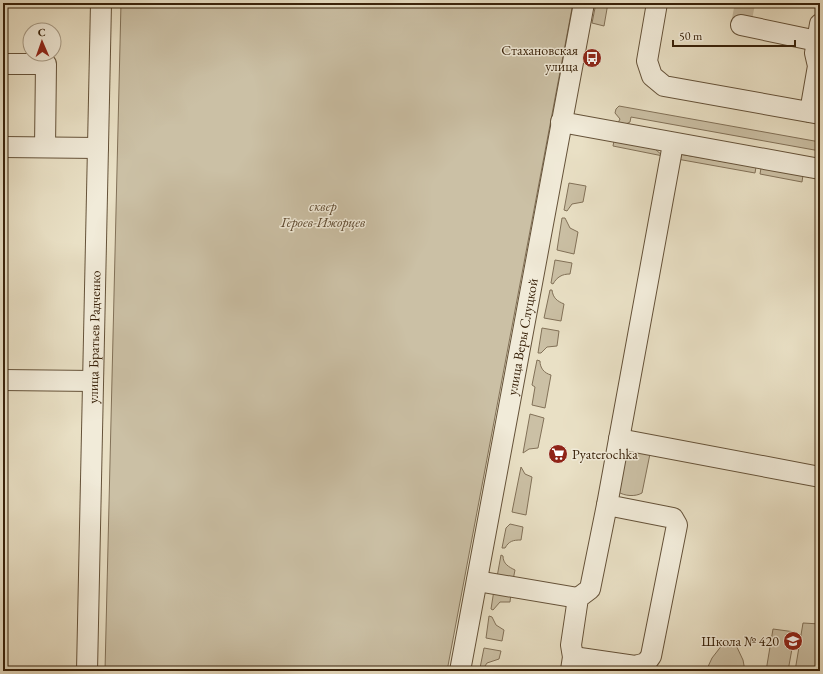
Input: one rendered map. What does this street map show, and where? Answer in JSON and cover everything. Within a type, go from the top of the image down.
[{"type":"street","name":"улица Братьев Радченко","points":[[87,671],[102,3]]},
{"type":"street","name":"улица Веры Слуцкой","points":[[460,671],[584,3]]},
{"type":"street","points":[[657,3],[647,61],[652,76],[664,86],[815,113],[818,66],[815,53],[819,32],[741,25]]},
{"type":"street","points":[[3,64],[46,64],[45,147]]},
{"type":"street","points":[[561,122],[673,144],[820,170]]},
{"type":"street","points":[[607,505],[673,518],[677,525],[651,656],[646,663],[635,666],[572,664],[571,645],[578,598],[590,589],[607,505],[673,144]]},
{"type":"street","points":[[3,147],[98,148]]},
{"type":"street","points":[[3,380],[93,381]]},
{"type":"street","points":[[619,439],[820,477]]},
{"type":"street","points":[[477,581],[578,598]]},
{"type":"green space","name":"сквер Героев-Ижорцев","points":[[121,3],[573,3],[447,671],[105,671]]},
{"type":"green space","points":[[596,3],[608,3],[604,26],[592,23]]},
{"type":"green space","points":[[619,106],[820,142],[820,151],[631,117],[630,122],[626,124],[618,123],[620,119],[615,113]]},
{"type":"green space","points":[[614,141],[655,149],[663,156],[613,146]]},
{"type":"green space","points":[[679,154],[756,167],[755,173],[677,159]]},
{"type":"green space","points":[[761,168],[803,175],[802,182],[760,174]]},
{"type":"green space","points":[[569,183],[586,186],[583,202],[572,204],[567,211],[564,210]]},
{"type":"green space","points":[[562,218],[565,218],[570,228],[578,232],[574,254],[557,250]]},
{"type":"green space","points":[[555,260],[572,263],[570,274],[560,276],[553,284],[551,283]]},
{"type":"green space","points":[[550,290],[552,290],[553,295],[559,302],[564,304],[561,321],[544,318]]},
{"type":"green space","points":[[542,328],[559,331],[557,346],[547,347],[541,353],[538,353]]},
{"type":"green space","points":[[537,360],[540,361],[543,370],[551,375],[545,408],[532,405],[535,387],[532,385]]},
{"type":"green space","points":[[530,414],[544,418],[538,448],[529,449],[523,453]]},
{"type":"green space","points":[[651,449],[642,493],[630,496],[618,492],[625,455],[632,450]]},
{"type":"green space","points":[[521,467],[525,474],[532,477],[526,515],[512,512]]},
{"type":"green space","points":[[510,524],[523,527],[521,540],[512,541],[505,548],[502,548],[506,528]]},
{"type":"green space","points":[[501,555],[503,556],[507,565],[515,570],[513,580],[497,577]]},
{"type":"green space","points":[[494,590],[511,593],[510,602],[500,602],[493,610],[491,609]]},
{"type":"green space","points":[[489,616],[492,617],[496,625],[504,630],[502,641],[486,638]]},
{"type":"green space","points":[[803,623],[820,624],[820,671],[795,671]]},
{"type":"green space","points":[[773,629],[795,632],[788,671],[766,671]]},
{"type":"green space","points":[[726,640],[735,643],[743,660],[745,671],[706,671],[712,658]]},
{"type":"green space","points":[[484,648],[501,651],[499,659],[487,663],[483,669],[480,668]]},
{"type":"tunnel","points":[[741,25],[745,3]]},
{"type":"place","name":"Стахановская улица","points":[[592,58]]},
{"type":"place","name":"Pyaterochka","points":[[558,454]]},
{"type":"place","name":"Школа № 420","points":[[793,641]]}]
